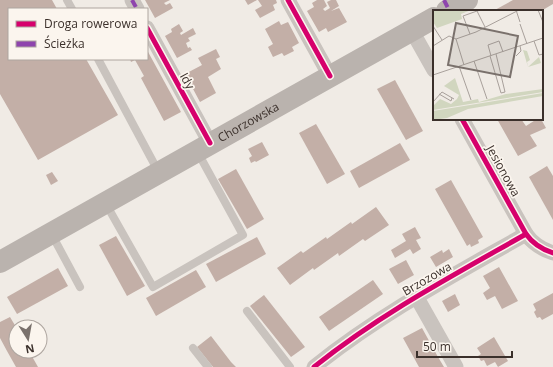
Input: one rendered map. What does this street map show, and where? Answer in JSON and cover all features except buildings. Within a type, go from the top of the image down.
[{"type":"main road","name":"Chorzowska","points":[[0,262],[158,172],[412,31],[433,18]]},
{"type":"street","points":[[288,0],[330,76]]},
{"type":"street","name":"Idy","points":[[148,30],[204,147]]},
{"type":"street","points":[[412,31],[433,68]]},
{"type":"street","name":"Jesionowa","points":[[463,120],[526,234]]},
{"type":"street","points":[[526,234],[537,246],[553,253]]},
{"type":"street","name":"Brzozowa","points":[[314,367],[342,344],[416,296],[526,234]]},
{"type":"street","name":"Brzozowa","points":[[416,296],[456,367]]},
{"type":"lane","points":[[99,60],[158,172]]},
{"type":"lane","points":[[105,203],[153,286],[243,235],[204,147]]},
{"type":"lane","points":[[51,233],[80,287]]},
{"type":"lane","points":[[247,311],[290,367]]},
{"type":"lane","points":[[193,348],[208,367]]},
{"type":"marked path","points":[[132,0],[136,8]]},
{"type":"marked path","points":[[444,0],[449,10]]},
{"type":"cycle path","points":[[288,0],[330,76]]},
{"type":"cycle path","points":[[148,30],[210,143]]},
{"type":"cycle path","points":[[463,120],[526,234]]},
{"type":"cycle path","points":[[314,367],[365,330],[417,296],[526,234],[531,241],[538,246],[553,253]]}]
